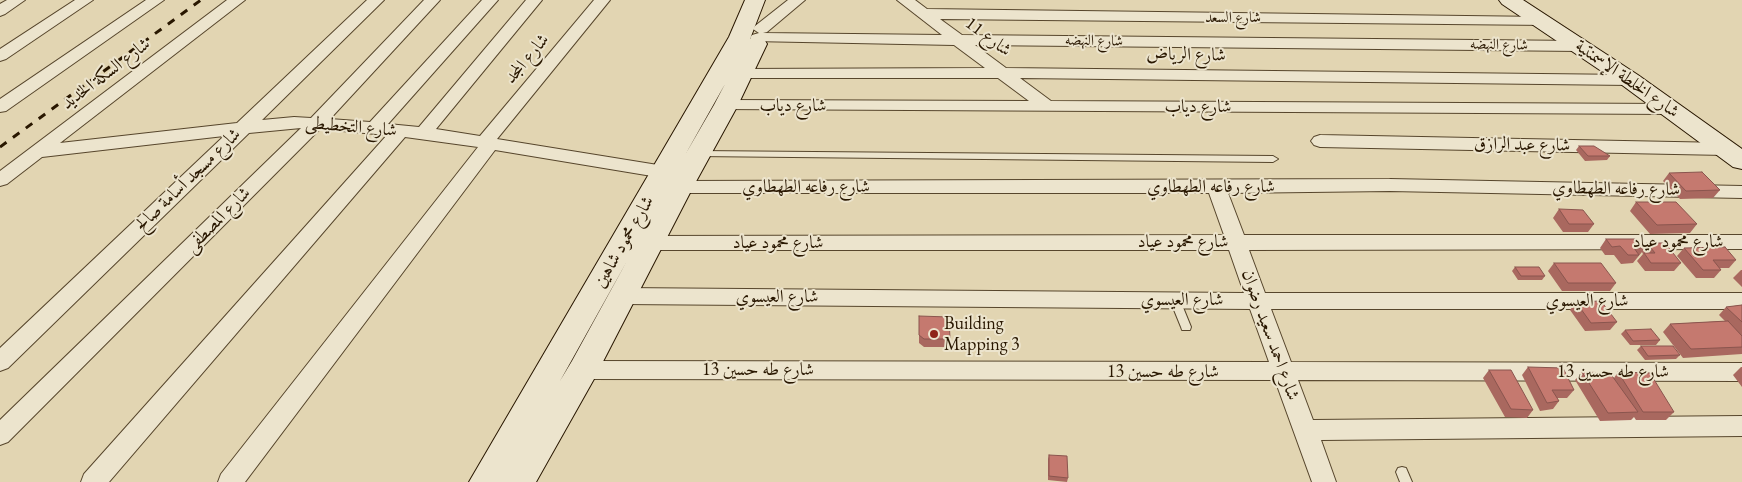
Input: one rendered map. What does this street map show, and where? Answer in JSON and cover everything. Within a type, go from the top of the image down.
[{"type":"main road","points":[[738,0],[753,35]]},
{"type":"main road","name":"شارع محمود شاهين","points":[[672,179],[698,154],[741,74],[753,35],[749,18],[755,0]]},
{"type":"main road","name":"شارع محمود شاهين","points":[[486,482],[637,243],[771,0]]},
{"type":"main road","name":"شارع الخلطة الإسمنتية","points":[[1509,0],[1630,80],[1736,156]]},
{"type":"main road","name":"شارع محمود شاهين","points":[[518,482],[583,370],[622,296],[637,243]]},
{"type":"street","points":[[0,11],[17,0]]},
{"type":"street","points":[[0,56],[86,0]]},
{"type":"street","points":[[0,107],[156,0]]},
{"type":"street","name":"شارع السكة الحديد","points":[[0,180],[237,0]]},
{"type":"street","name":"شارع مسجد أسامة صالح","points":[[0,362],[376,0]]},
{"type":"street","name":"شارع المصطفى","points":[[0,435],[316,123],[432,0]]},
{"type":"street","points":[[374,128],[490,0]]},
{"type":"street","points":[[424,133],[534,0]]},
{"type":"street","name":"شارع المجد","points":[[230,482],[487,143],[602,0]]},
{"type":"street","points":[[753,35],[797,0]]},
{"type":"street","name":"شارع 11","points":[[905,0],[1046,106]]},
{"type":"street","name":"شارع السعد","points":[[923,14],[1543,22]]},
{"type":"street","points":[[1102,17],[1110,42]]},
{"type":"street","name":"شارع النهضه","points":[[753,35],[958,40],[1580,46]]},
{"type":"street","name":"شارع الرياض","points":[[741,74],[1003,74],[1630,80]]},
{"type":"street","name":"شارع دياب","points":[[726,105],[1671,110]]},
{"type":"street","name":"شارع التخطيطى","points":[[36,152],[243,126],[294,122],[424,133],[487,143],[672,179]]},
{"type":"street","points":[[93,482],[401,130]]},
{"type":"street","name":"شارع عبد الرازق","points":[[1320,141],[1736,156]]},
{"type":"street","name":"شارع رفاعه الطهطاوي","points":[[672,179],[1216,187],[1478,186],[1742,192]]},
{"type":"street","name":"شارع احمد سعيد رضوان","points":[[1216,187],[1324,482]]},
{"type":"street","name":"شارع محمود عياد","points":[[637,243],[1742,242]]},
{"type":"street","name":"شارع العيسوي","points":[[622,296],[1175,300],[1742,301]]},
{"type":"street","name":"شارع طه حسين 13","points":[[583,370],[1742,372]]},
{"type":"street","points":[[1305,430],[1742,426]]},
{"type":"lane","points":[[698,154],[1273,158]]},
{"type":"lane","points":[[1175,300],[1186,327]]},
{"type":"building","points":[[1579,146],[1594,146],[1610,156],[1588,156]]},
{"type":"building","points":[[1702,172],[1720,190],[1686,191],[1669,173]]},
{"type":"building","points":[[1636,202],[1676,202],[1697,224],[1657,225]]},
{"type":"building","points":[[1559,209],[1583,210],[1594,224],[1569,224]]},
{"type":"building","points":[[1606,239],[1637,239],[1645,248],[1634,248],[1639,255],[1628,255],[1620,246],[1612,247]]},
{"type":"building","points":[[1647,243],[1665,243],[1681,263],[1651,263],[1644,253],[1655,253]]},
{"type":"building","points":[[1725,247],[1736,260],[1713,260],[1721,270],[1703,270],[1684,248]]},
{"type":"building","points":[[1554,263],[1601,263],[1616,283],[1568,283]]},
{"type":"building","points":[[1515,267],[1539,267],[1545,276],[1521,276]]},
{"type":"building","points":[[1601,301],[1617,322],[1591,323],[1576,302]]},
{"type":"building","points":[[1742,305],[1742,322],[1726,307]]},
{"type":"building","name":"Building Mapping 3","points":[[919,316],[949,317],[950,339],[924,339],[919,335]]},
{"type":"building","points":[[1728,321],[1742,336],[1742,347],[1691,349],[1670,324]]},
{"type":"building","points":[[1651,329],[1660,340],[1633,341],[1625,330]]},
{"type":"building","points":[[1641,346],[1673,346],[1680,355],[1648,356]]},
{"type":"building","points":[[1528,367],[1563,368],[1574,390],[1552,390],[1559,401],[1547,403]]},
{"type":"building","points":[[1489,370],[1511,370],[1533,410],[1511,409]]},
{"type":"building","points":[[1582,372],[1610,373],[1638,412],[1608,413]]},
{"type":"building","points":[[1618,372],[1650,373],[1674,412],[1643,412]]},
{"type":"building","points":[[1049,455],[1067,456],[1068,478],[1049,476]]},
{"type":"railway","points":[[0,147],[201,0]]},
{"type":"place","name":"Building Mapping 3","points":[[934,334]]}]
